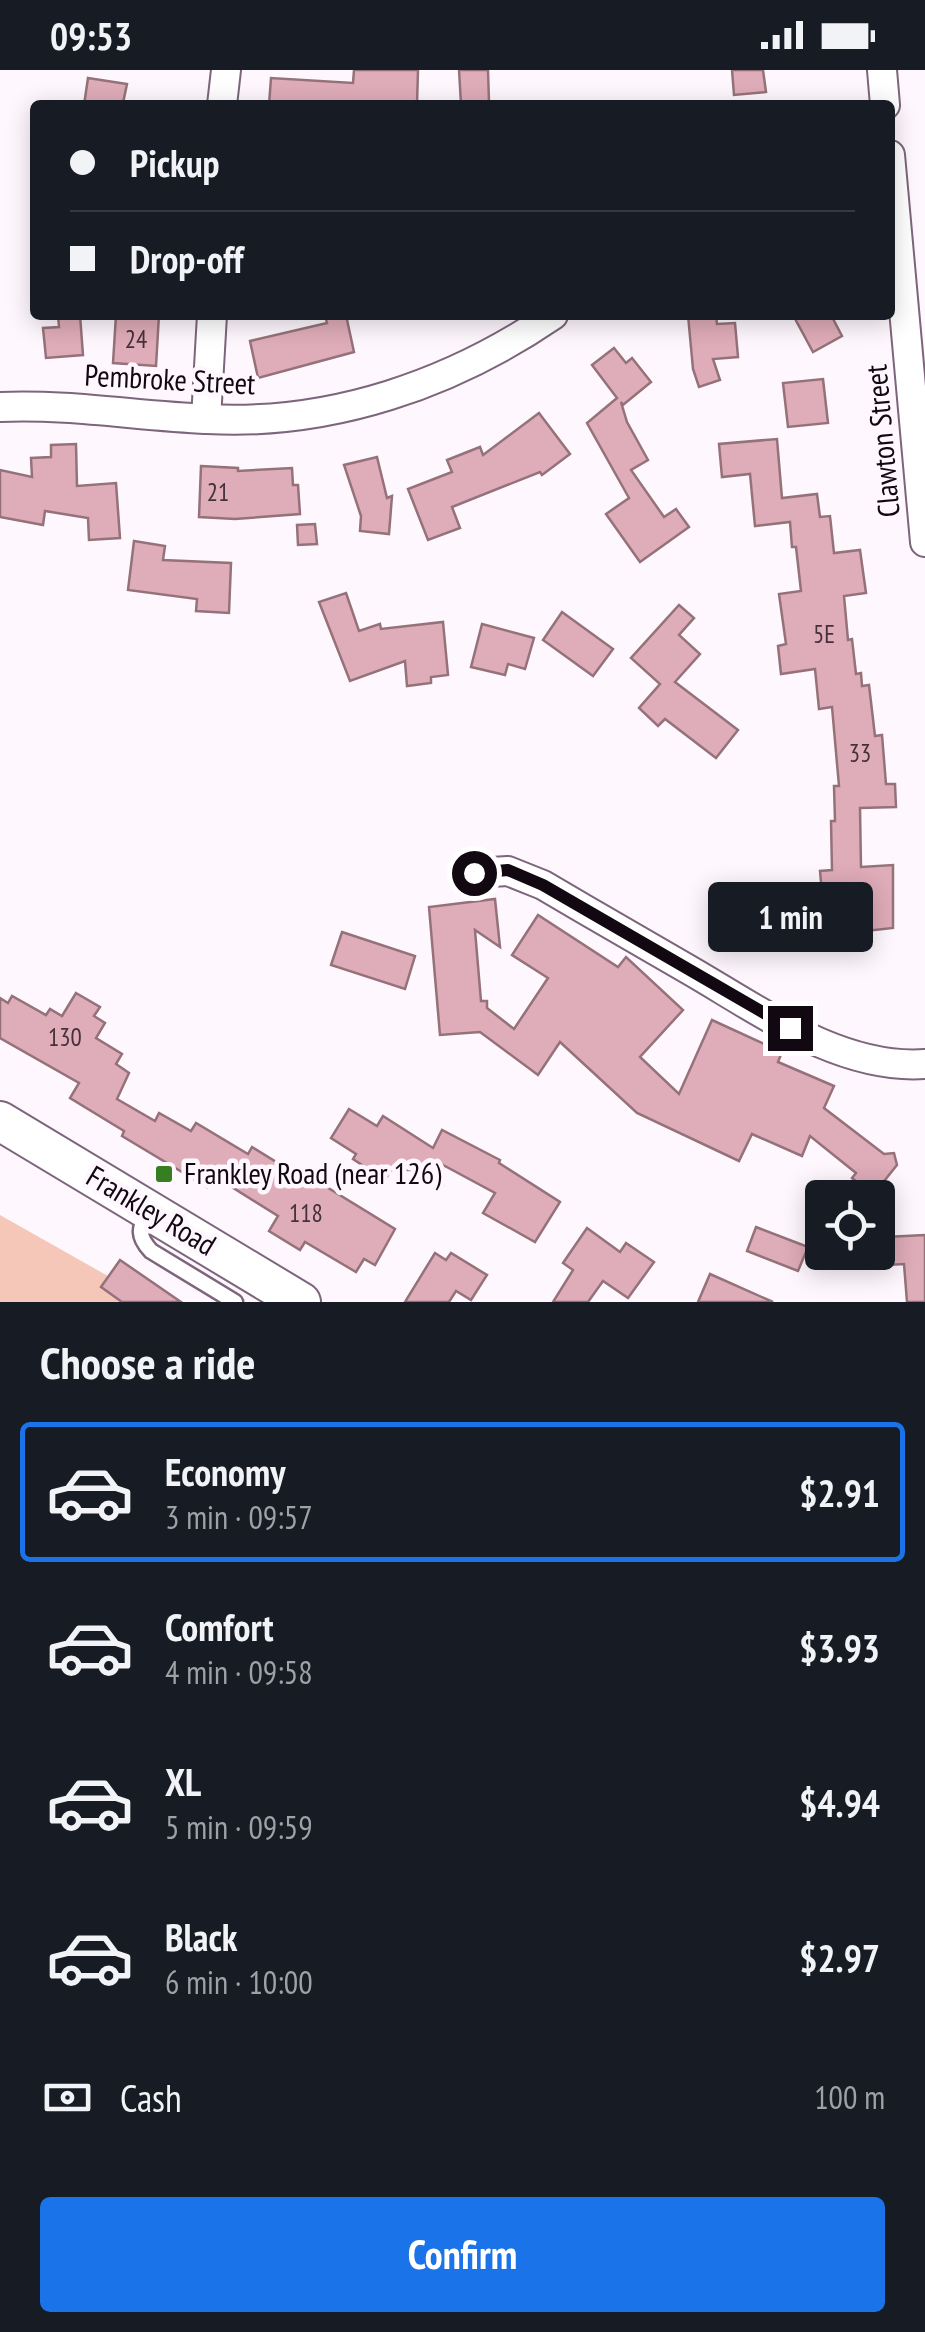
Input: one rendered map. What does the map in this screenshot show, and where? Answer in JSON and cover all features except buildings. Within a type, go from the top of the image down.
[{"type":"street","points":[[223,100],[226,70]]},
{"type":"street","points":[[882,70],[885,100]]},
{"type":"street","name":"Clawton Street","points":[[895,237],[915,332],[925,542]]},
{"type":"street","points":[[206,420],[212,320]]},
{"type":"street","name":"Pembroke Street","points":[[0,407],[56,406],[206,420],[254,420],[348,408],[472,364],[545,320]]},
{"type":"street","points":[[474,873],[508,870],[543,885],[790,1028],[855,1054],[904,1065],[925,1064]]},
{"type":"street","name":"Frankley Road","points":[[0,1120],[302,1302]]},
{"type":"lane","points":[[149,1210],[140,1226],[141,1240],[151,1251],[234,1302]]},
{"type":"shaded area","points":[[0,1215],[131,1289],[141,1302],[0,1302]]},
{"type":"place","name":"Frankley Road (near 126)","points":[[164,1174]]},
{"type":"route","points":[[474,873],[508,870],[543,885],[790,1028]]}]
